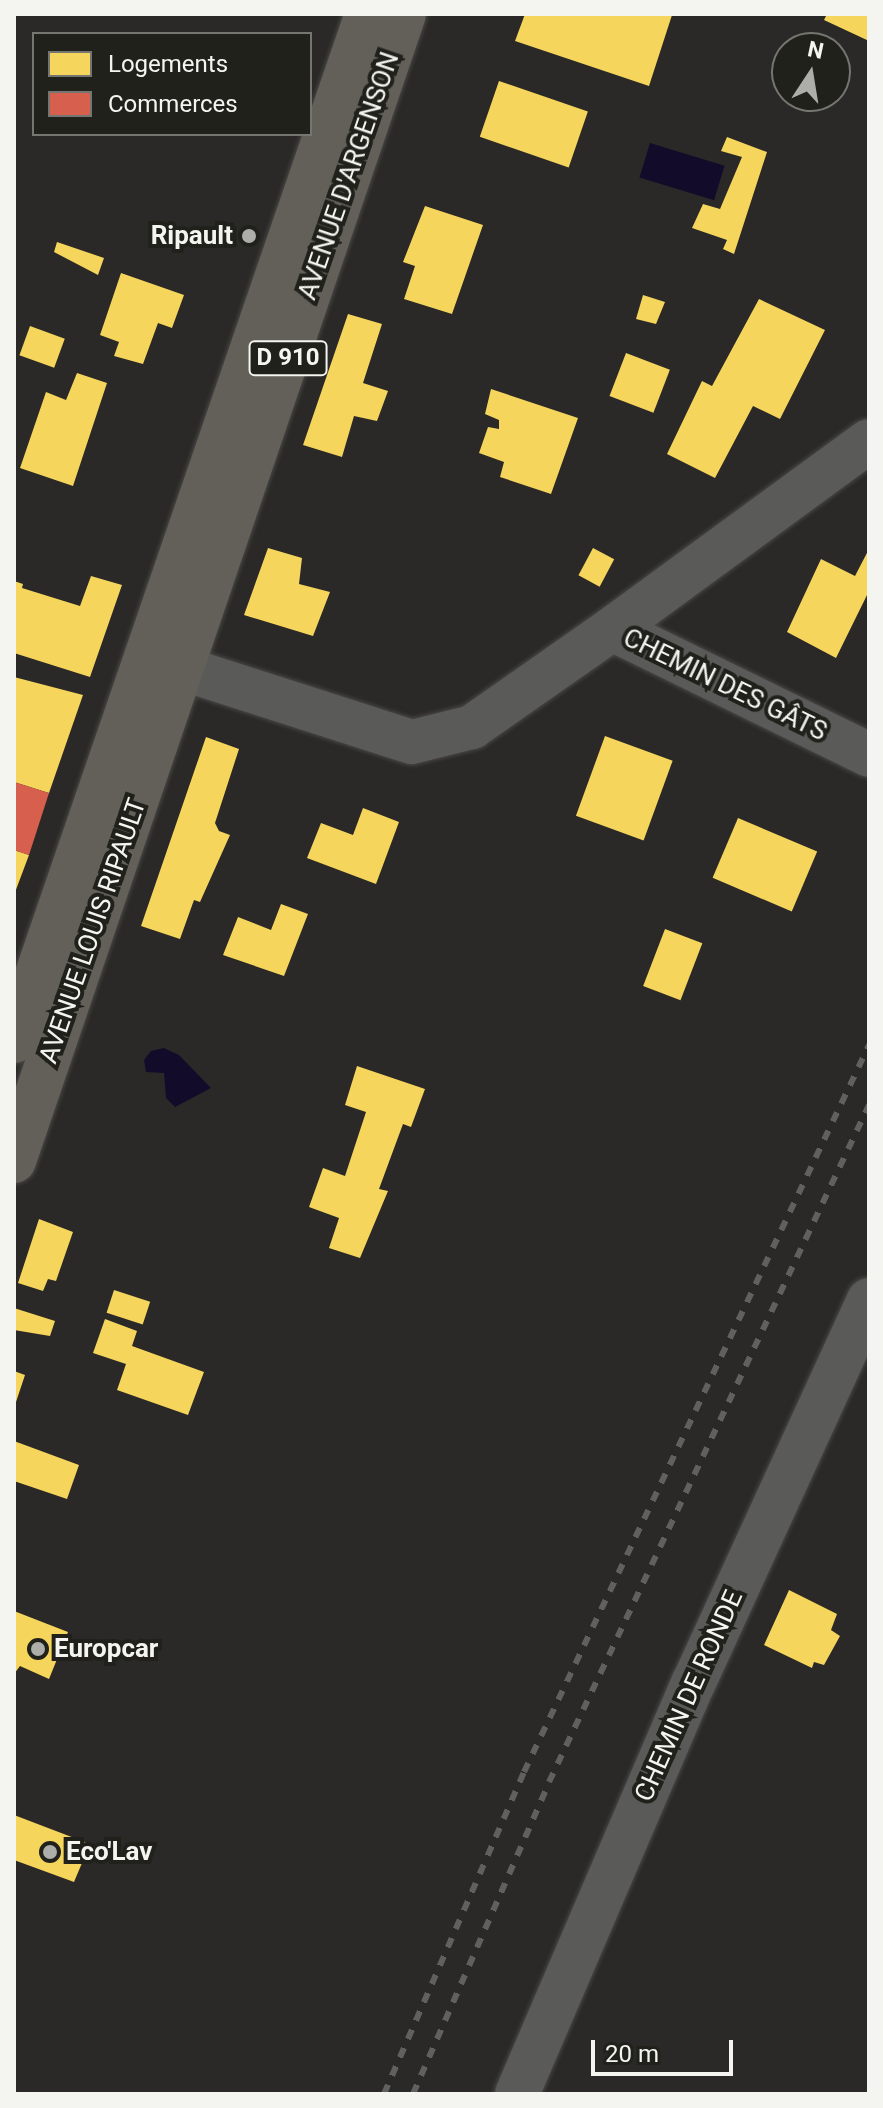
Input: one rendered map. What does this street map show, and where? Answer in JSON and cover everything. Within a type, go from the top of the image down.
[{"type":"main road","name":"AVENUE D'ARGENSON","points":[[159,679],[367,14]]},
{"type":"main road","name":"AVENUE D'ARGENSON","points":[[159,679],[404,14]]},
{"type":"main road","name":"AVENUE LOUIS RIPAULT","points":[[14,1041],[159,679]]},
{"type":"main road","name":"AVENUE LOUIS RIPAULT","points":[[14,1161],[159,679]]},
{"type":"street","points":[[612,629],[869,441]]},
{"type":"street","name":"CHEMIN DES GÂTS","points":[[159,679],[412,742],[472,727],[612,629],[869,755]]},
{"type":"street","name":"CHEMIN DE RONDE","points":[[517,2094],[694,1682],[869,1300]]},
{"type":"shaded area","points":[[650,143],[725,166],[714,200],[639,177]]},
{"type":"shaded area","points":[[164,1048],[179,1055],[211,1088],[175,1107],[166,1098],[164,1073],[146,1072],[144,1060],[151,1051]]},
{"type":"building: Logements","points":[[525,14],[672,15],[649,86],[515,41]]},
{"type":"building: Logements","points":[[827,14],[869,14],[869,41],[851,32],[824,20]]},
{"type":"building: Logements","points":[[499,81],[588,112],[569,167],[480,137]]},
{"type":"building: Logements","points":[[727,137],[767,152],[734,254],[723,249],[727,240],[692,228],[703,204],[720,209],[742,157],[721,151]]},
{"type":"building: Logements","points":[[425,206],[483,225],[452,314],[404,299],[415,266],[403,262]]},
{"type":"building: Logements","points":[[57,242],[104,258],[98,275],[54,252]]},
{"type":"building: Logements","points":[[121,273],[184,295],[172,328],[158,323],[143,364],[114,356],[119,342],[100,335]]},
{"type":"building: Logements","points":[[643,295],[665,302],[656,324],[636,319]]},
{"type":"building: Logements","points":[[759,299],[825,330],[780,419],[753,406],[715,478],[667,454],[702,381],[712,386]]},
{"type":"building: Logements","points":[[348,314],[382,324],[363,383],[388,391],[377,421],[354,416],[342,457],[303,445]]},
{"type":"building: Logements","points":[[30,326],[65,339],[54,368],[19,355]]},
{"type":"building: Logements","points":[[626,353],[670,370],[653,413],[610,396]]},
{"type":"building: Logements","points":[[77,373],[107,383],[73,486],[20,468],[46,392],[66,400]]},
{"type":"building: Logements","points":[[491,389],[578,418],[551,494],[500,477],[504,462],[479,453],[488,427],[499,429],[499,420],[485,414]]},
{"type":"building: Logements","points":[[268,548],[302,558],[299,584],[330,592],[313,636],[244,615]]},
{"type":"building: Logements","points":[[593,548],[614,559],[600,587],[578,575]]},
{"type":"building: Logements","points":[[869,549],[869,591],[836,658],[787,632],[821,559],[855,576]]},
{"type":"building: Logements","points":[[91,576],[122,585],[90,677],[14,653],[14,581],[23,584],[22,588],[80,606]]},
{"type":"building: Logements","points":[[14,677],[83,695],[49,793],[14,782]]},
{"type":"building: Logements","points":[[605,736],[673,761],[644,840],[576,816]]},
{"type":"building: Logements","points":[[206,737],[239,749],[215,823],[219,831],[230,835],[200,902],[194,900],[180,939],[141,926]]},
{"type":"building: Logements","points":[[363,808],[399,822],[376,884],[307,858],[321,823],[353,835]]},
{"type":"building: Logements","points":[[738,818],[817,852],[792,911],[713,878]]},
{"type":"building: Logements","points":[[14,850],[29,855],[14,895]]},
{"type":"building: Logements","points":[[281,904],[308,914],[284,976],[223,955],[238,917],[271,930]]},
{"type":"building: Logements","points":[[665,929],[702,943],[680,1000],[643,986]]},
{"type":"building: Logements","points":[[357,1066],[425,1089],[411,1127],[403,1124],[379,1189],[388,1191],[360,1258],[329,1248],[339,1218],[309,1207],[323,1168],[345,1176],[366,1112],[345,1105]]},
{"type":"building: Logements","points":[[39,1219],[73,1232],[56,1281],[48,1279],[43,1291],[18,1283]]},
{"type":"building: Logements","points":[[114,1290],[150,1302],[143,1325],[107,1313]]},
{"type":"building: Logements","points":[[14,1308],[55,1321],[50,1336],[14,1330]]},
{"type":"building: Logements","points":[[105,1319],[137,1331],[132,1346],[204,1372],[188,1415],[117,1390],[126,1364],[93,1353]]},
{"type":"building: Logements","points":[[14,1371],[25,1375],[15,1405],[14,1405]]},
{"type":"building: Logements","points":[[14,1441],[79,1465],[67,1499],[14,1481]]},
{"type":"building: Logements","points":[[789,1590],[837,1614],[831,1630],[840,1636],[824,1665],[814,1662],[812,1668],[764,1645]]},
{"type":"building: Logements","name":"Europcar","points":[[14,1611],[68,1632],[49,1679],[20,1666],[14,1674]]},
{"type":"building: Logements","name":"Eco'Lav","points":[[14,1815],[90,1844],[74,1882],[14,1860]]},
{"type":"building: Commerces","points":[[14,782],[49,793],[29,855],[14,850]]},
{"type":"railway","points":[[384,2094],[524,1772],[869,1045]]},
{"type":"railway","points":[[413,2094],[549,1782],[869,1105]]},
{"type":"place","name":"Ripault","points":[[249,236]]},
{"type":"place","name":"Europcar","points":[[38,1649]]},
{"type":"place","name":"Eco'Lav","points":[[50,1852]]}]
